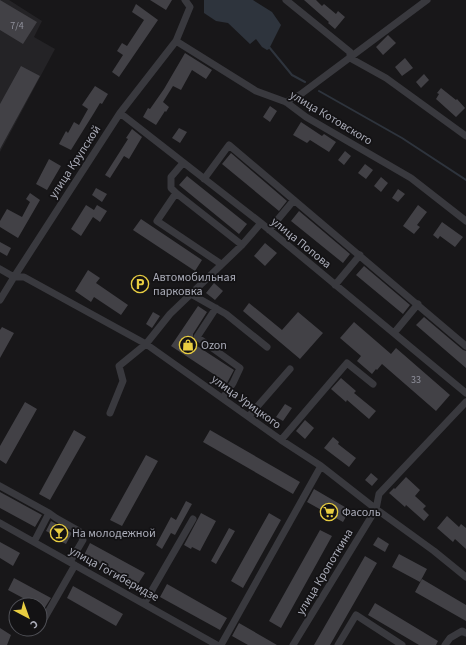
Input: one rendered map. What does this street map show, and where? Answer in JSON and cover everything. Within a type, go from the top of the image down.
[{"type":"street","points":[[176,41],[190,7],[185,0]]},
{"type":"street","points":[[286,0],[350,52],[350,58]]},
{"type":"street","points":[[286,102],[301,94],[426,0]]},
{"type":"street","name":"улица Котовского","points":[[176,41],[256,91],[286,102],[306,117],[411,178],[466,221]]},
{"type":"street","name":"улица Крупской","points":[[0,300],[120,113],[176,41]]},
{"type":"street","points":[[350,58],[386,78],[466,136]]},
{"type":"street","name":"улица Попова","points":[[120,113],[269,230],[394,333],[465,389]]},
{"type":"street","points":[[204,179],[229,145],[466,346]]},
{"type":"street","points":[[183,163],[171,177],[171,188],[242,245]]},
{"type":"street","points":[[176,193],[157,222],[221,264]]},
{"type":"street","points":[[269,230],[294,200]]},
{"type":"street","points":[[110,413],[123,381],[119,366],[146,344],[170,314],[242,245],[260,223]]},
{"type":"street","points":[[335,285],[360,255]]},
{"type":"street","name":"улица Урицкого","points":[[0,269],[14,277],[24,277],[146,344],[281,440],[321,466],[376,510],[434,551],[466,577]]},
{"type":"street","points":[[191,294],[226,314],[267,347]]},
{"type":"street","points":[[394,333],[418,304]]},
{"type":"street","points":[[216,308],[197,337],[240,368],[233,383],[223,398]]},
{"type":"street","points":[[281,440],[347,363],[372,384]]},
{"type":"street","points":[[249,416],[290,369]]},
{"type":"street","name":"улица Кропоткина","points":[[293,645],[376,510],[379,494],[466,402]]},
{"type":"street","points":[[221,645],[321,466]]},
{"type":"street","points":[[0,486],[79,531],[83,540],[73,564],[48,611]]},
{"type":"street","points":[[34,542],[49,513]]},
{"type":"street","points":[[144,604],[193,519]]},
{"type":"street","name":"улица Гогиберидзе","points":[[0,523],[217,645]]},
{"type":"street","points":[[338,645],[356,615],[402,645]]},
{"type":"street","points":[[445,645],[450,638],[462,631],[466,633]]},
{"type":"shaded area","points":[[0,0],[9,0],[42,21],[34,37],[55,49],[0,152]]},
{"type":"shaded area","points":[[204,0],[253,0],[272,12],[281,25],[269,49],[267,50],[262,47],[256,39],[250,44],[228,23],[216,21],[204,13]]},
{"type":"building","points":[[0,0],[37,22],[23,44],[0,30]]},
{"type":"building","points":[[150,0],[172,0],[166,10]]},
{"type":"building","points":[[304,0],[316,0],[322,6],[324,4],[336,14],[338,11],[345,17],[335,29]]},
{"type":"building","points":[[136,4],[158,20],[119,77],[112,72],[123,55],[117,51],[122,43],[127,46],[144,20],[132,12]]},
{"type":"building","points":[[388,35],[396,43],[383,55],[376,47]]},
{"type":"building","points":[[185,53],[212,70],[206,79],[192,70],[181,90],[173,86],[163,102],[169,107],[156,125],[143,117],[148,108],[150,109],[164,89]]},
{"type":"building","points":[[405,58],[413,68],[402,76],[395,67]]},
{"type":"building","points":[[21,66],[40,76],[0,149],[0,104]]},
{"type":"building","points":[[424,74],[429,80],[421,88],[416,82]]},
{"type":"building","points":[[95,86],[108,94],[102,104],[100,103],[71,150],[59,144],[66,131],[68,133],[74,122],[79,125],[88,109],[82,105]]},
{"type":"building","points":[[441,88],[456,100],[457,99],[465,108],[456,117],[436,99],[439,94],[437,93]]},
{"type":"building","points":[[270,106],[277,111],[270,122],[263,117]]},
{"type":"building","points":[[301,122],[322,136],[324,134],[336,142],[329,152],[310,140],[307,143],[293,135]]},
{"type":"building","points":[[179,128],[187,132],[180,143],[172,138]]},
{"type":"building","points":[[132,129],[142,137],[129,159],[124,156],[110,178],[105,175],[128,139],[126,138]]},
{"type":"building","points":[[345,151],[351,156],[344,165],[338,160]]},
{"type":"building","points":[[231,153],[287,201],[279,211],[222,164]]},
{"type":"building","points":[[49,159],[61,166],[47,190],[36,184]]},
{"type":"building","points":[[365,164],[373,170],[366,179],[358,173]]},
{"type":"building","points":[[187,176],[247,224],[239,234],[179,185]]},
{"type":"building","points":[[381,177],[388,183],[381,192],[374,186]]},
{"type":"building","points":[[96,188],[107,194],[102,202],[92,195]]},
{"type":"building","points":[[398,189],[405,194],[398,202],[392,198]]},
{"type":"building","points":[[30,193],[40,200],[18,238],[0,227],[0,221],[7,209],[22,217],[30,202],[26,199]]},
{"type":"building","points":[[86,205],[94,210],[97,205],[107,211],[100,222],[93,217],[81,236],[71,229]]},
{"type":"building","points":[[418,205],[427,212],[417,225],[420,227],[414,234],[403,226]]},
{"type":"building","points":[[299,211],[350,254],[343,263],[291,221]]},
{"type":"building","points":[[141,219],[202,260],[195,271],[133,230]]},
{"type":"building","points":[[442,222],[463,237],[455,247],[440,236],[438,239],[433,235]]},
{"type":"building","points":[[0,242],[11,248],[7,256],[0,252]]},
{"type":"building","points":[[265,243],[277,253],[265,266],[254,256]]},
{"type":"building","points":[[364,266],[410,305],[403,314],[356,275]]},
{"type":"building","points":[[88,270],[100,278],[96,283],[128,305],[121,315],[94,297],[91,302],[75,291]]},
{"type":"building","points":[[214,283],[223,291],[215,300],[206,293]]},
{"type":"building","points":[[249,303],[282,330],[298,312],[323,333],[300,359],[243,311]]},
{"type":"building","points":[[198,306],[207,312],[193,334],[193,340],[191,342],[234,370],[227,383],[171,346]]},
{"type":"building","points":[[153,312],[160,316],[152,328],[146,324]]},
{"type":"building","points":[[424,317],[466,351],[466,368],[416,325]]},
{"type":"building","points":[[354,322],[391,354],[396,348],[450,395],[436,411],[382,364],[372,374],[357,361],[361,356],[340,338]]},
{"type":"building","points":[[2,327],[14,333],[0,358],[0,330]]},
{"type":"building","points":[[341,378],[356,391],[354,393],[376,411],[369,419],[347,400],[346,402],[331,389]]},
{"type":"building","points":[[25,402],[37,409],[6,464],[0,460],[0,446]]},
{"type":"building","points":[[285,404],[292,408],[283,421],[276,417]]},
{"type":"building","points":[[305,420],[314,428],[305,439],[296,431]]},
{"type":"building","points":[[74,430],[86,437],[50,500],[39,494]]},
{"type":"building","points":[[210,430],[300,482],[293,494],[203,442]]},
{"type":"building","points":[[333,437],[339,442],[338,444],[356,458],[349,467],[324,448]]},
{"type":"building","points":[[146,455],[158,461],[122,526],[110,520]]},
{"type":"building","points":[[371,473],[378,479],[372,486],[365,480]]},
{"type":"building","points":[[406,477],[420,490],[415,496],[426,506],[423,509],[429,515],[424,521],[406,505],[405,507],[389,493]]},
{"type":"building","points":[[314,489],[350,510],[343,522],[307,502]]},
{"type":"building","points":[[0,492],[42,515],[35,527],[0,508]]},
{"type":"building","points":[[186,501],[192,504],[175,535],[171,533],[162,549],[156,545],[171,517],[176,520]]},
{"type":"building","points":[[201,513],[216,521],[200,551],[192,547],[191,549],[184,545]]},
{"type":"building","points":[[269,513],[281,520],[243,588],[231,581]]},
{"type":"building","points":[[447,516],[459,527],[461,524],[466,528],[466,549],[455,539],[453,542],[437,528]]},
{"type":"building","points":[[51,521],[72,533],[66,544],[52,537],[54,535],[46,531]]},
{"type":"building","points":[[229,528],[235,531],[216,564],[211,561]]},
{"type":"building","points":[[320,530],[332,536],[281,628],[269,621]]},
{"type":"building","points":[[378,537],[389,544],[385,552],[373,545]]},
{"type":"building","points":[[0,542],[20,553],[13,566],[0,558]]},
{"type":"building","points":[[90,543],[145,573],[138,584],[84,555]]},
{"type":"building","points":[[399,554],[427,569],[420,582],[392,567]]},
{"type":"building","points":[[365,556],[377,563],[330,645],[314,645]]},
{"type":"building","points":[[14,578],[51,598],[48,603],[48,597],[21,597],[8,590]]},
{"type":"building","points":[[422,579],[466,605],[466,621],[415,592]]},
{"type":"building","points":[[167,584],[227,618],[220,630],[160,597]]},
{"type":"building","points":[[73,586],[123,614],[116,626],[67,598]]},
{"type":"building","points":[[375,603],[438,641],[436,645],[419,645],[368,615]]},
{"type":"building","points":[[239,623],[277,645],[248,645],[232,636]]},
{"type":"building","points":[[0,628],[8,633],[8,637],[10,637],[7,645],[0,645]]},
{"type":"waterway","points":[[269,47],[292,75],[305,82]]},
{"type":"waterway","points":[[319,91],[402,138],[466,180]]},
{"type":"place","name":"Автомобильная парковка","points":[[140,284]]},
{"type":"place","name":"Ozon","points":[[188,345]]},
{"type":"place","name":"Фасоль","points":[[329,512]]},
{"type":"place","name":"На молодежной","points":[[59,533]]}]
